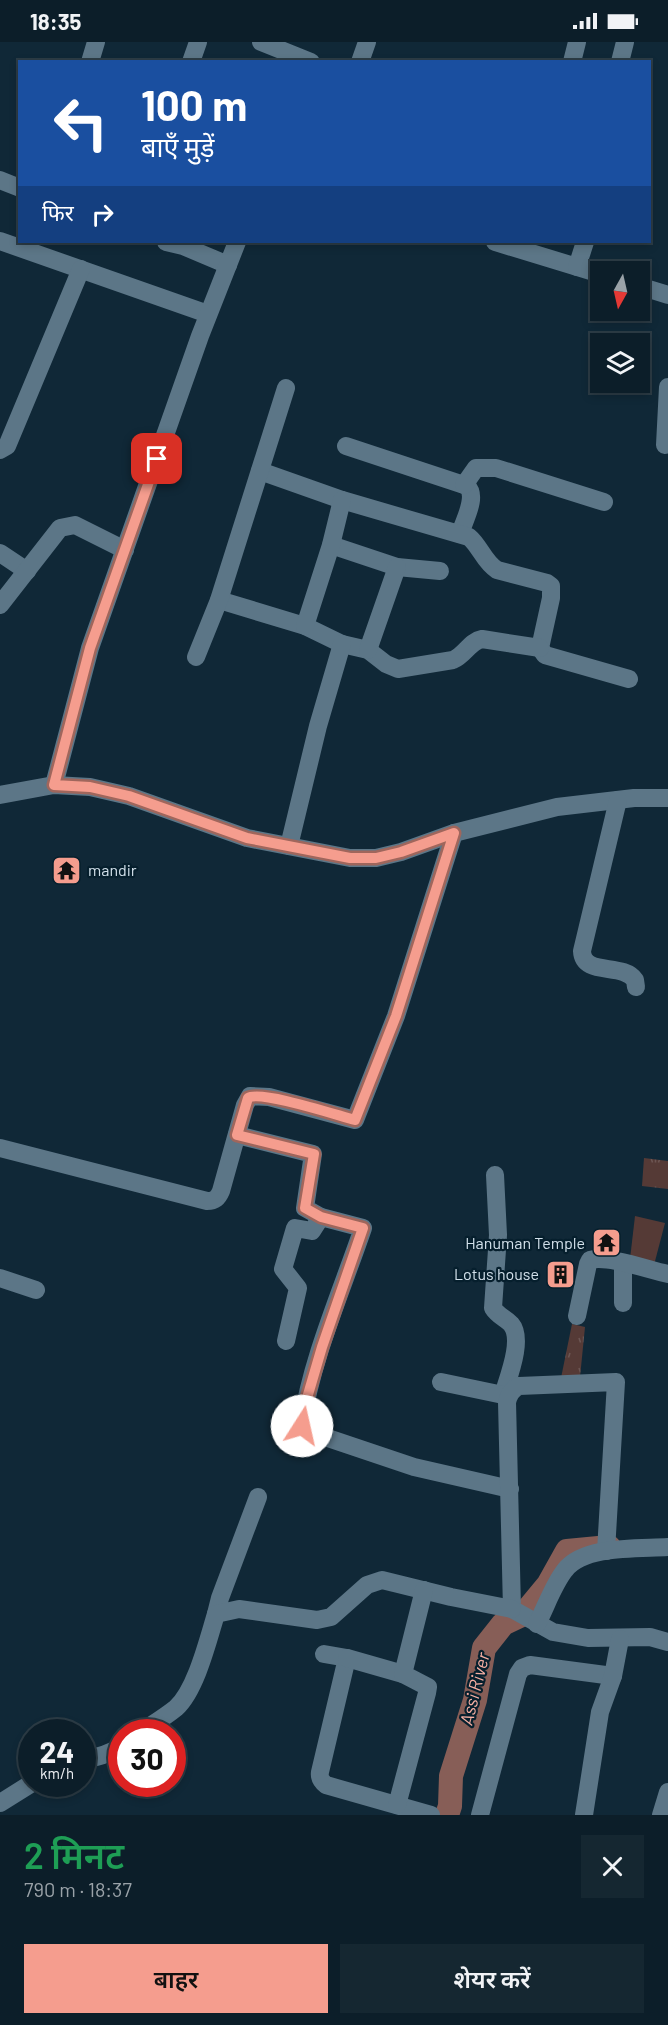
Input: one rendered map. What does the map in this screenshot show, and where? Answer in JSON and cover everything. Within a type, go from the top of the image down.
[{"type":"street","points":[[91,60],[96,42]]},
{"type":"street","points":[[192,60],[198,42]]},
{"type":"street","points":[[261,42],[306,56]]},
{"type":"street","points":[[361,60],[367,42]]},
{"type":"street","points":[[572,60],[577,42]]},
{"type":"street","points":[[620,60],[625,42]]},
{"type":"street","points":[[0,180],[18,187]]},
{"type":"street","points":[[0,241],[208,314]]},
{"type":"street","points":[[170,243],[228,265]]},
{"type":"street","points":[[54,785],[90,648],[208,314],[237,243]]},
{"type":"street","points":[[505,243],[524,245],[590,271]]},
{"type":"street","points":[[577,267],[585,243]]},
{"type":"street","points":[[0,450],[7,446],[81,269]]},
{"type":"street","points":[[650,289],[668,295]]},
{"type":"street","points":[[664,445],[668,387]]},
{"type":"street","points":[[196,657],[219,600],[286,388]]},
{"type":"street","points":[[346,446],[464,484],[470,489],[472,498],[460,534]]},
{"type":"street","points":[[464,484],[476,468],[496,468],[604,502]]},
{"type":"street","points":[[260,471],[342,500],[460,534],[474,542],[488,563],[497,570],[547,583],[550,586],[551,598],[540,648]]},
{"type":"street","points":[[304,626],[331,545],[342,500]]},
{"type":"street","points":[[0,605],[60,528],[75,525],[125,550]]},
{"type":"street","points":[[331,545],[397,567],[440,571]]},
{"type":"street","points":[[0,553],[27,571]]},
{"type":"street","points":[[368,650],[397,567]]},
{"type":"street","points":[[219,600],[304,626],[342,644],[368,650],[386,664],[403,669],[453,660],[459,657],[474,641],[482,639],[540,648],[549,657],[629,679]]},
{"type":"street","points":[[289,846],[318,726],[342,644]]},
{"type":"street","points":[[0,795],[54,785],[90,787],[129,796],[247,838],[350,858],[376,858],[401,852],[454,833],[557,807],[634,798],[668,798]]},
{"type":"street","points":[[618,800],[582,958],[587,964],[628,973],[635,980],[636,987]]},
{"type":"street","points":[[0,1148],[210,1201],[216,1199],[221,1191],[248,1098],[254,1095],[269,1097],[355,1120],[396,1016],[454,833]]},
{"type":"street","points":[[237,1135],[314,1154],[305,1208],[321,1217],[363,1228],[322,1347],[307,1398],[302,1424],[304,1428],[307,1431],[414,1467],[510,1489]]},
{"type":"street","points":[[495,1175],[498,1235],[493,1308],[511,1325],[516,1339],[505,1395],[510,1489],[524,1616]]},
{"type":"street","points":[[286,1341],[298,1287],[283,1269],[295,1228],[312,1231],[321,1217]]},
{"type":"street","points":[[577,1316],[590,1260],[596,1258],[668,1274]]},
{"type":"street","points":[[623,1263],[623,1303]]},
{"type":"street","points":[[0,1278],[36,1290]]},
{"type":"street","points":[[441,1382],[505,1395]]},
{"type":"street","points":[[505,1395],[519,1386],[616,1382],[606,1548]]},
{"type":"street","points":[[159,1719],[183,1699],[194,1678],[220,1598],[258,1497]]},
{"type":"street","points":[[524,1616],[574,1561],[606,1548],[667,1541]]},
{"type":"street","points":[[216,1614],[239,1610],[306,1619],[325,1619],[331,1617],[367,1585],[377,1580],[524,1616],[553,1632],[588,1638],[650,1637],[668,1642]]},
{"type":"street","points":[[403,1674],[424,1590]]},
{"type":"street","points":[[585,1815],[600,1712],[613,1676],[620,1639]]},
{"type":"street","points":[[324,1654],[403,1674],[428,1687],[397,1805]]},
{"type":"street","points":[[347,1658],[320,1777],[326,1785],[431,1815]]},
{"type":"street","points":[[480,1815],[522,1668],[530,1665],[613,1676]]},
{"type":"street","points":[[0,1803],[18,1792]]},
{"type":"street","points":[[660,1815],[668,1792]]},
{"type":"green space","points":[[644,1158],[668,1161],[668,1189],[642,1186]]},
{"type":"green space","points":[[635,1216],[665,1223],[654,1265],[630,1259]]},
{"type":"green space","points":[[572,1324],[585,1327],[580,1377],[561,1378]]},
{"type":"waterway","name":"Assi River","points":[[447,1815],[450,1806],[451,1776],[475,1700],[484,1648],[503,1624],[524,1614],[548,1585],[567,1551],[609,1547]]},
{"type":"place","name":"mandir","points":[[67,870]]},
{"type":"place","name":"Hanuman Temple","points":[[606,1243]]},
{"type":"place","name":"Lotus house","points":[[560,1274]]},
{"type":"route","points":[[157,459],[90,648],[54,785],[90,787],[129,796],[247,838],[350,858],[376,858],[401,852],[454,833],[396,1016],[355,1120],[269,1097],[250,1096],[244,1105],[237,1135],[314,1154],[305,1208],[321,1217],[363,1228],[322,1347],[307,1398],[302,1426]]}]
